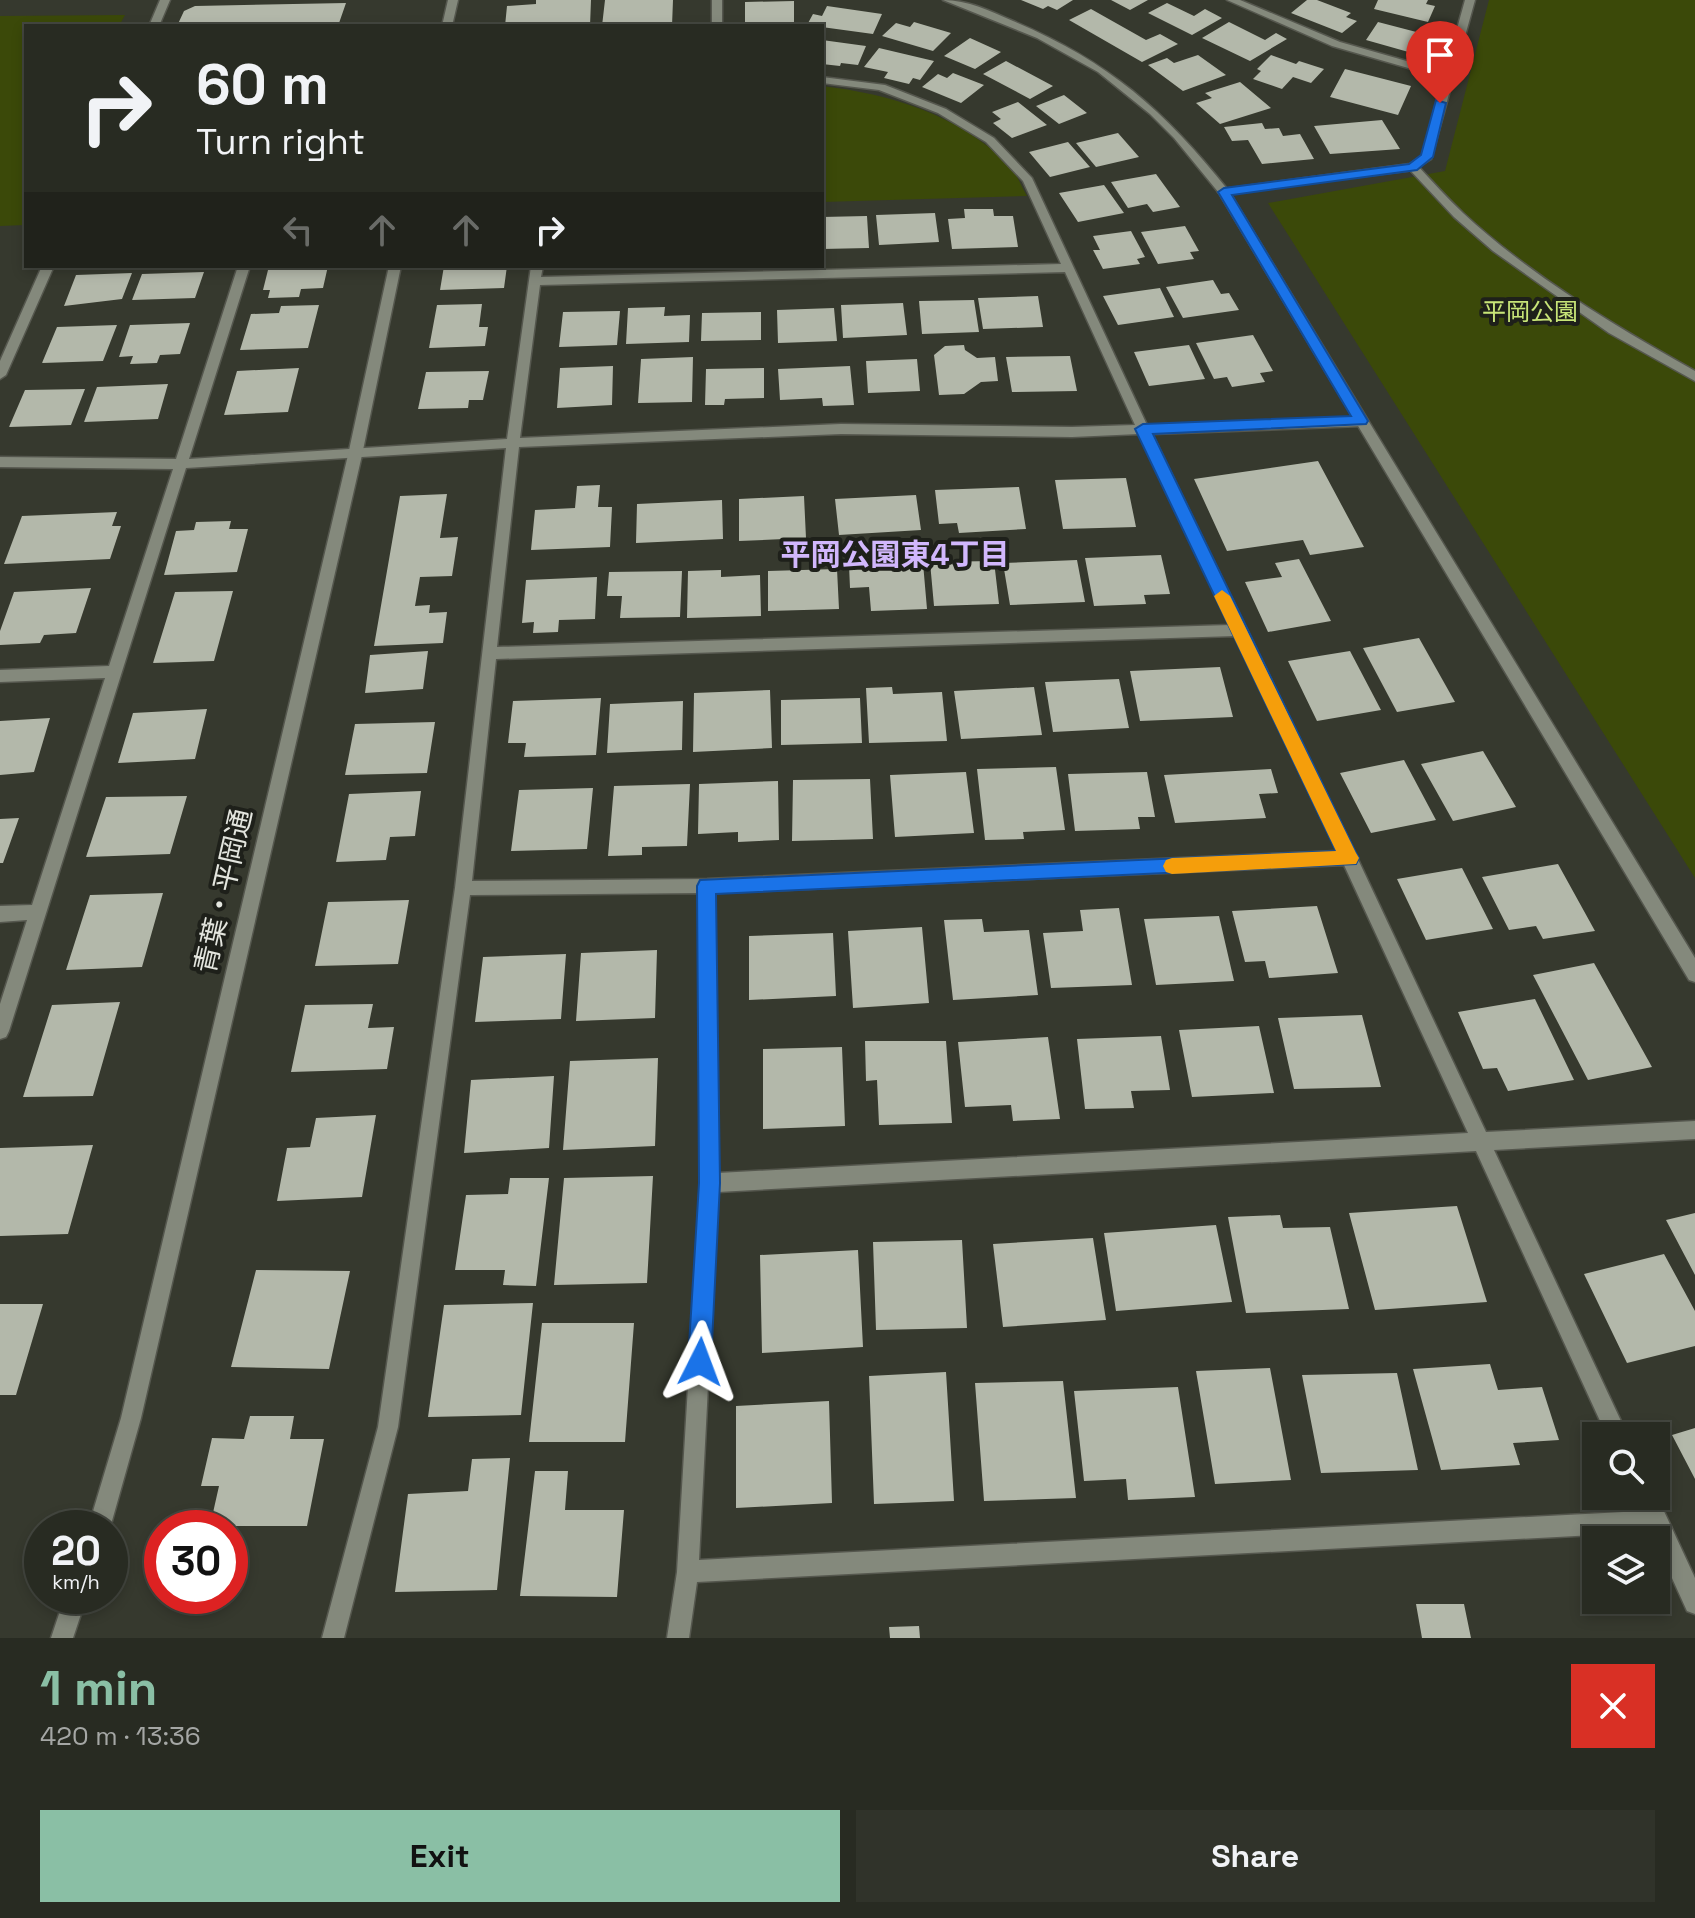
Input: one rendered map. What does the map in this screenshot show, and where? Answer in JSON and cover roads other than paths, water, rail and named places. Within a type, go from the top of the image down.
[{"type":"street","points":[[155,24],[165,0]]},
{"type":"street","points":[[447,24],[453,0]]},
{"type":"street","points":[[717,0],[717,24]]},
{"type":"street","points":[[1232,0],[1336,44],[1447,76]]},
{"type":"street","points":[[1224,192],[1413,167],[1427,157],[1470,0]]},
{"type":"street","points":[[958,1],[1051,39],[1123,83],[1186,142],[1224,192],[1695,974]]},
{"type":"street","points":[[824,80],[881,87],[942,111],[990,140],[1028,180],[1611,1422]]},
{"type":"street","points":[[1413,167],[1458,215],[1497,248],[1613,330],[1695,377]]},
{"type":"street","points":[[0,375],[47,268]]},
{"type":"street","points":[[0,1031],[40,912],[178,464],[243,268]]},
{"type":"street","name":"青葉・平岡通","points":[[104,1510],[131,1418],[355,455],[395,268]]},
{"type":"street","points":[[333,1638],[388,1427],[463,888],[513,443],[536,274],[1070,268]]},
{"type":"street","points":[[0,462],[178,464],[513,443],[841,429],[1072,432],[1361,421]]},
{"type":"street","points":[[489,653],[1238,630]]},
{"type":"street","points":[[0,676],[114,672]]},
{"type":"street","points":[[463,888],[707,886],[1349,858]]},
{"type":"street","points":[[678,1638],[688,1572],[709,1183],[707,886]]},
{"type":"street","points":[[0,914],[40,912]]},
{"type":"street","points":[[709,1183],[1695,1130]]},
{"type":"street","points":[[1653,1510],[1695,1603]]},
{"type":"street","points":[[688,1572],[1658,1521]]},
{"type":"street","points":[[62,1638],[70,1614]]},
{"type":"district","name":"平岡公園東4丁目","points":[[895,554]]},
{"type":"park label","name":"平岡公園","points":[[1530,311]]}]
